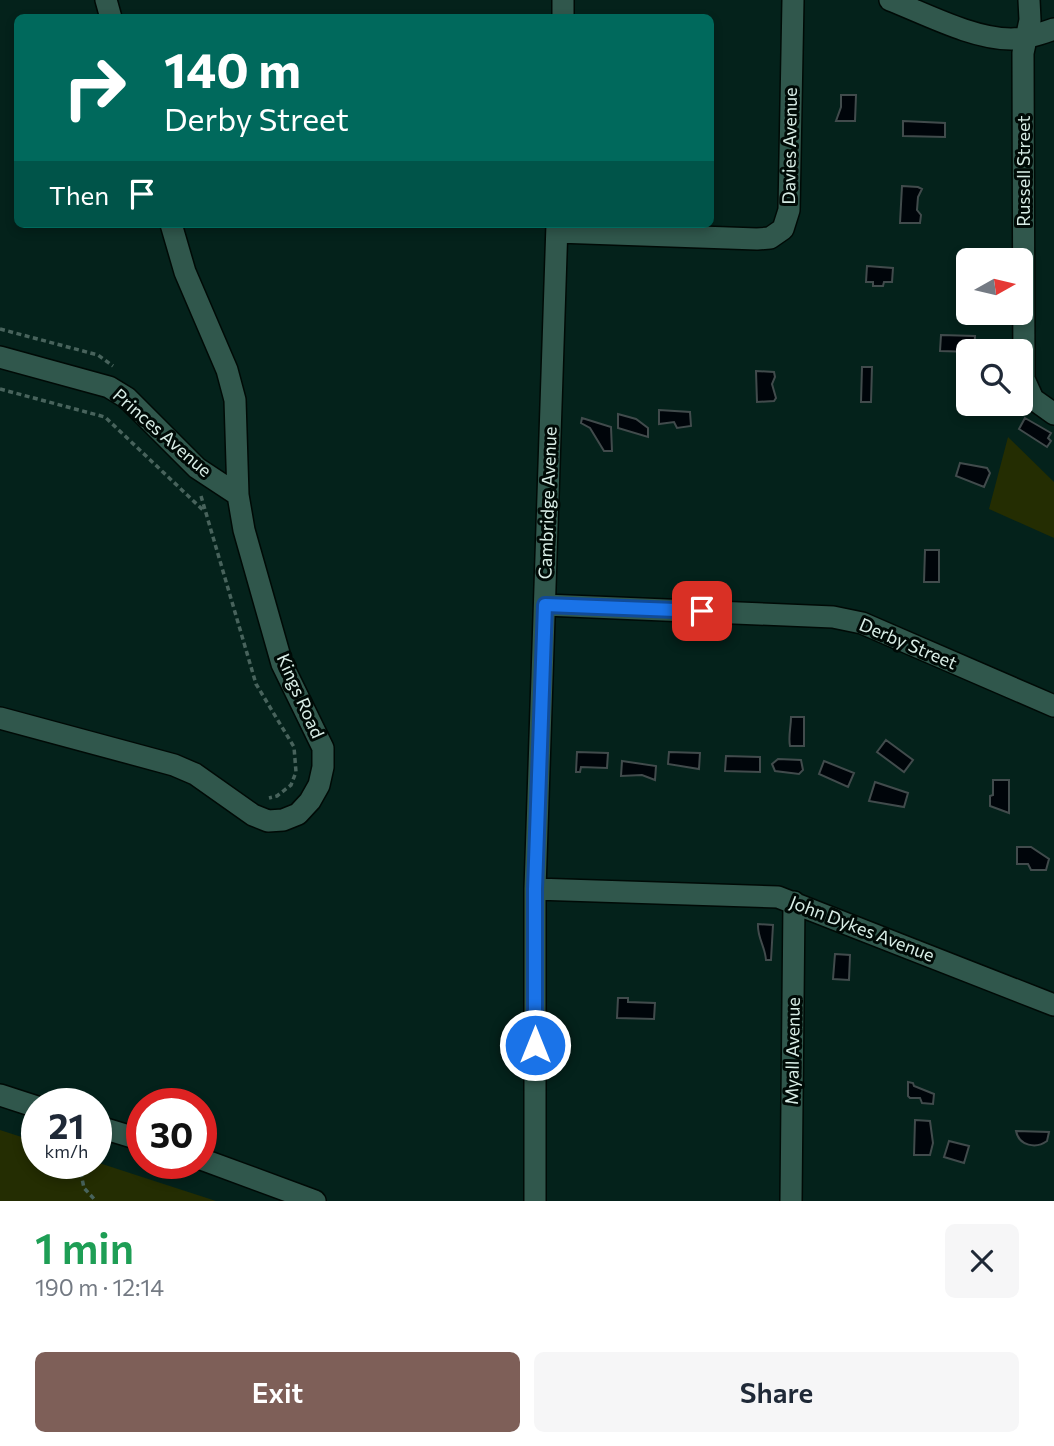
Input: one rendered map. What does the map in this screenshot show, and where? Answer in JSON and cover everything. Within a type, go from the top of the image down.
[{"type":"street","name":"Davies Avenue","points":[[557,228],[757,239],[770,238],[783,229],[789,210],[793,0]]},
{"type":"street","points":[[890,0],[973,32],[999,38],[1027,37],[1054,29]]},
{"type":"street","name":"Russell Street","points":[[1029,0],[1030,20],[1023,54],[1024,379],[1033,400],[1054,414]]},
{"type":"street","name":"Kings Road","points":[[0,718],[174,765],[195,774],[253,815],[268,821],[284,820],[298,814],[319,785],[323,748],[282,664],[244,530],[239,495],[235,400],[227,370],[185,272],[172,228]]},
{"type":"street","name":"Cambridge Avenue","points":[[535,1201],[535,889],[557,228]]},
{"type":"street","name":"Princes Avenue","points":[[0,357],[109,387],[127,398],[197,468],[239,495]]},
{"type":"street","name":"Derby Street","points":[[545,605],[833,617],[862,623],[1054,706]]},
{"type":"street","name":"John Dykes Avenue","points":[[535,889],[778,897],[1054,1005]]},
{"type":"street","name":"Myall Avenue","points":[[791,1201],[794,902]]},
{"type":"street","points":[[0,1095],[21,1102]]},
{"type":"street","points":[[217,1165],[315,1201]]},
{"type":"path","points":[[0,388],[105,417],[206,513],[256,684],[294,747],[296,772],[291,785],[277,796],[261,797]]},
{"type":"path","points":[[82,1179],[83,1188],[96,1201]]},
{"type":"green space","points":[[1008,437],[1054,482],[1054,538],[989,509]]},
{"type":"green space","points":[[0,1130],[21,1137],[21,1179],[112,1179],[112,1167],[126,1172],[126,1179],[148,1179],[216,1201],[0,1201]]},
{"type":"shaded area","points":[[841,95],[856,95],[855,121],[836,121],[841,107]]},
{"type":"shaded area","points":[[903,121],[945,123],[945,137],[903,136]]},
{"type":"shaded area","points":[[902,186],[922,189],[917,210],[921,215],[920,223],[900,223]]},
{"type":"shaded area","points":[[867,266],[893,268],[892,282],[873,286],[873,282],[866,282]]},
{"type":"shaded area","points":[[941,335],[975,336],[975,339],[956,339],[956,351],[940,351]]},
{"type":"shaded area","points":[[862,367],[872,367],[871,402],[861,402]]},
{"type":"shaded area","points":[[756,371],[774,372],[774,401],[757,402]]},
{"type":"shaded area","points":[[659,410],[690,412],[691,426],[677,428],[674,422],[659,424]]},
{"type":"shaded area","points":[[618,414],[636,419],[648,428],[648,437],[618,428]]},
{"type":"shaded area","points":[[582,418],[611,427],[612,451],[604,451],[590,428],[581,423]]},
{"type":"shaded area","points":[[1025,418],[1051,433],[1048,438],[1051,441],[1047,447],[1019,429]]},
{"type":"shaded area","points":[[960,463],[987,468],[990,473],[984,487],[956,476]]},
{"type":"shaded area","points":[[925,550],[939,550],[939,582],[924,582]]},
{"type":"shaded area","points":[[791,717],[804,717],[804,746],[790,746]]},
{"type":"shaded area","points":[[886,740],[913,760],[904,772],[877,752]]},
{"type":"shaded area","points":[[577,752],[608,753],[607,768],[581,767],[580,772],[576,772]]},
{"type":"shaded area","points":[[669,752],[700,753],[699,769],[668,764]]},
{"type":"shaded area","points":[[726,756],[760,757],[760,772],[725,771]]},
{"type":"shaded area","points":[[778,759],[801,760],[803,770],[799,774],[775,771],[772,764]]},
{"type":"shaded area","points":[[622,761],[656,766],[655,780],[642,775],[621,776]]},
{"type":"shaded area","points":[[824,761],[854,773],[848,787],[819,774]]},
{"type":"shaded area","points":[[993,780],[1009,780],[1009,813],[990,806]]},
{"type":"shaded area","points":[[875,782],[908,793],[904,807],[869,801]]},
{"type":"shaded area","points":[[1017,847],[1031,847],[1049,859],[1046,870],[1031,870],[1028,864],[1017,864]]},
{"type":"shaded area","points":[[758,924],[773,925],[771,960],[766,960]]},
{"type":"shaded area","points":[[835,954],[850,955],[849,980],[833,979]]},
{"type":"shaded area","points":[[618,998],[628,998],[628,1002],[655,1003],[654,1019],[617,1018]]},
{"type":"shaded area","points":[[908,1082],[934,1094],[933,1104],[922,1103],[920,1098],[910,1098]]},
{"type":"shaded area","points":[[915,1120],[930,1121],[933,1143],[930,1155],[914,1155]]},
{"type":"shaded area","points":[[1016,1131],[1049,1132],[1047,1141],[1028,1145]]},
{"type":"shaded area","points":[[949,1141],[969,1146],[964,1163],[944,1157]]},
{"type":"route","points":[[535,1045],[535,889],[545,605],[702,611]]}]
